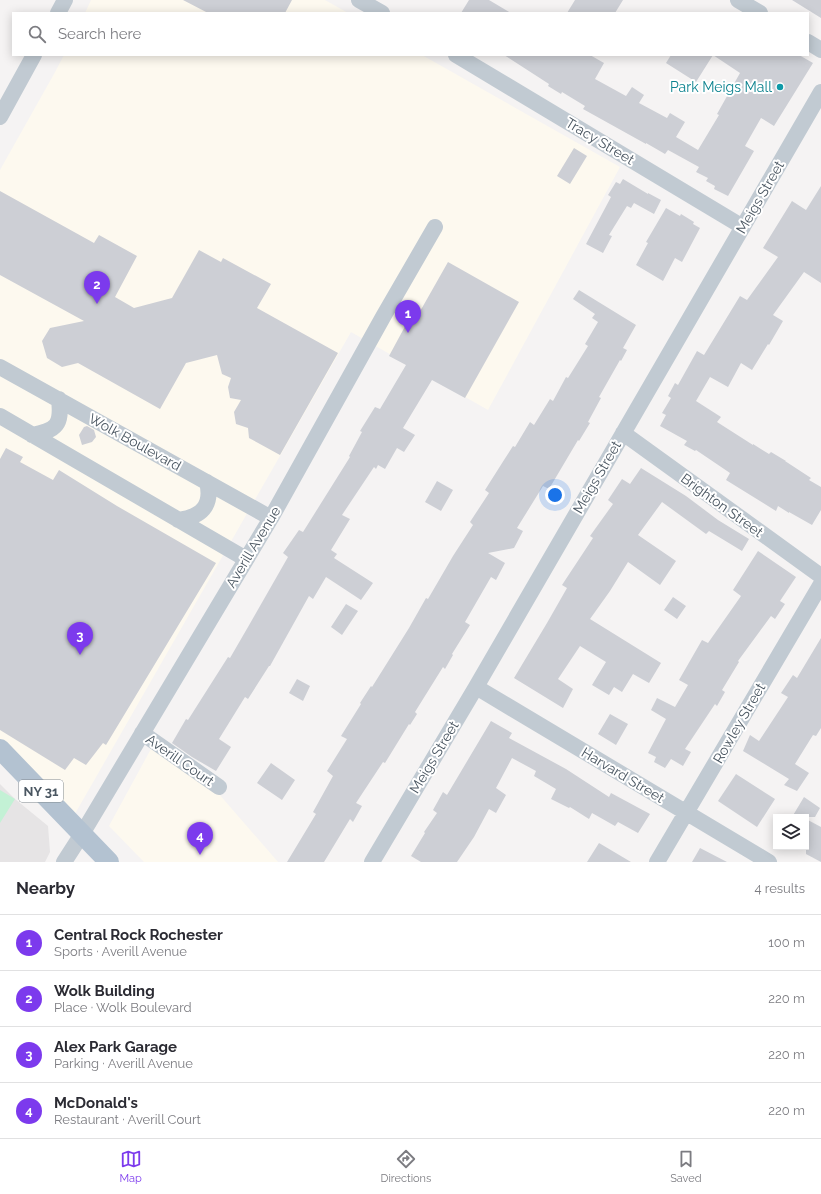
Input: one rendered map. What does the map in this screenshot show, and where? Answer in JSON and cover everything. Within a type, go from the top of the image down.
[{"type":"main road","name":"NY 31","points":[[0,749],[109,862]]},
{"type":"street","points":[[59,12],[65,0]]},
{"type":"street","points":[[359,0],[380,12]]},
{"type":"street","points":[[738,0],[758,12]]},
{"type":"street","points":[[809,43],[821,50]]},
{"type":"street","points":[[0,117],[33,56]]},
{"type":"street","name":"Tracy Street","points":[[458,56],[743,227]]},
{"type":"street","name":"Meigs Street","points":[[372,862],[476,687],[821,92]]},
{"type":"street","name":"Averill Avenue","points":[[64,862],[271,518],[435,227]]},
{"type":"street","name":"Wolk Boulevard","points":[[0,366],[271,518]]},
{"type":"street","points":[[0,382],[9,378],[18,377]]},
{"type":"street","points":[[32,435],[46,432],[55,426],[59,421],[60,412],[58,399]]},
{"type":"street","points":[[0,416],[246,559]]},
{"type":"street","name":"Brighton Street","points":[[623,433],[821,576]]},
{"type":"street","points":[[178,520],[190,518],[206,506],[209,498],[207,482]]},
{"type":"street","name":"Rowley Street","points":[[657,862],[821,584]]},
{"type":"street","name":"Harvard Street","points":[[476,687],[769,862]]},
{"type":"street","name":"Averill Court","points":[[142,733],[219,787]]},
{"type":"shaded area","points":[[91,0],[325,0],[346,12],[85,12]]},
{"type":"shaded area","points":[[63,56],[424,56],[620,167],[488,410],[351,332],[72,819],[0,745],[0,170]]},
{"type":"shaded area","points":[[152,747],[212,786],[278,862],[144,862],[109,826]]},
{"type":"shaded area","points":[[0,784],[15,799],[48,826],[50,852],[45,862],[0,862]]},
{"type":"green space","points":[[0,790],[15,799],[0,823]]},
{"type":"building","points":[[183,0],[292,0],[286,12],[206,12]]},
{"type":"building","points":[[469,0],[489,0],[509,12],[462,12]]},
{"type":"building","points":[[575,0],[623,0],[616,12],[568,12]]},
{"type":"building","points":[[792,0],[821,0],[821,18]]},
{"type":"building","points":[[506,56],[592,56],[604,63],[595,79],[626,96],[632,87],[644,95],[639,103],[667,118],[670,113],[685,122],[676,137],[698,150],[719,115],[717,114],[740,73],[714,56],[801,56],[813,63],[774,126],[761,118],[745,146],[754,151],[728,196],[714,189],[715,186],[706,181],[708,178],[696,172],[699,167],[668,150],[665,154],[646,144],[583,109],[585,106],[562,92],[561,94],[548,86],[549,84]]},
{"type":"building","points":[[670,56],[712,56],[696,82],[666,63]]},
{"type":"building","points":[[574,148],[587,156],[570,184],[557,176]]},
{"type":"building","points":[[623,179],[661,200],[654,214],[634,203],[631,208],[627,206],[609,235],[612,236],[603,253],[586,244],[611,197],[608,195],[616,182],[620,184]]},
{"type":"building","points":[[821,186],[821,283],[804,272],[773,315],[783,321],[752,370],[741,363],[728,387],[710,377],[696,401],[721,417],[717,422],[753,445],[769,454],[771,452],[786,461],[811,478],[809,480],[821,487],[821,510],[812,525],[778,506],[776,511],[726,480],[730,473],[696,450],[695,451],[684,445],[687,441],[660,426],[666,415],[662,413],[671,398],[668,396],[675,383],[678,385],[697,351],[704,355],[740,296],[747,300],[778,257],[763,248],[792,201],[806,210]]},
{"type":"building","points":[[0,191],[94,243],[99,235],[137,256],[115,297],[134,308],[172,298],[199,250],[221,262],[223,258],[271,284],[257,308],[338,353],[280,455],[249,438],[248,428],[236,424],[234,412],[241,400],[230,398],[228,387],[231,378],[222,374],[217,355],[186,363],[160,409],[78,363],[62,367],[47,358],[42,341],[50,328],[84,321],[0,275]]},
{"type":"building","points":[[666,208],[680,216],[681,214],[694,222],[693,224],[700,228],[682,262],[675,258],[663,281],[636,265],[648,243],[646,242]]},
{"type":"building","points":[[448,262],[519,302],[465,398],[432,380],[403,428],[415,435],[404,452],[397,448],[385,469],[378,465],[376,469],[374,467],[342,515],[350,519],[331,550],[337,554],[334,558],[373,583],[361,600],[326,577],[313,599],[309,596],[270,666],[248,699],[245,697],[219,739],[231,747],[216,771],[172,743],[186,719],[188,720],[228,657],[230,658],[288,557],[283,553],[299,530],[303,532],[350,457],[349,456],[362,432],[360,431],[375,407],[380,409],[406,365],[389,356],[409,319],[414,322]]},
{"type":"building","points":[[579,290],[636,325],[623,348],[627,350],[599,397],[601,398],[588,422],[590,423],[579,441],[578,440],[549,489],[543,486],[517,528],[523,531],[514,548],[488,553],[505,563],[496,580],[491,577],[465,622],[470,625],[452,654],[453,655],[445,669],[443,667],[415,712],[417,714],[410,725],[409,724],[385,763],[383,762],[356,803],[362,806],[353,822],[350,819],[324,862],[287,862],[316,814],[313,812],[333,776],[327,771],[347,739],[341,736],[361,704],[360,703],[371,686],[372,687],[426,598],[428,599],[473,525],[470,522],[489,493],[485,490],[504,460],[513,446],[515,447],[530,422],[534,425],[550,399],[553,401],[566,377],[568,378],[588,346],[585,344],[598,322],[592,318],[595,314],[573,299]]},
{"type":"building","points":[[87,426],[94,430],[96,437],[92,442],[82,445],[79,435],[84,427]]},
{"type":"building","points":[[6,448],[23,457],[20,462],[53,480],[59,470],[117,506],[216,563],[106,745],[103,743],[86,765],[74,758],[65,770],[0,730],[0,459]]},
{"type":"building","points":[[641,468],[686,496],[718,520],[749,539],[742,551],[709,531],[706,534],[662,502],[638,535],[676,561],[660,585],[628,562],[590,619],[661,663],[649,683],[633,674],[622,692],[614,687],[609,695],[592,685],[606,662],[580,646],[558,679],[573,689],[563,708],[514,678],[567,588],[562,585],[593,538],[590,536],[613,504],[608,500],[622,479],[630,484]]},
{"type":"building","points":[[437,481],[453,490],[441,511],[425,502]]},
{"type":"building","points":[[758,551],[796,577],[780,601],[785,604],[775,619],[771,616],[738,661],[739,662],[722,690],[725,692],[717,706],[715,704],[685,749],[691,752],[683,766],[671,759],[665,768],[654,762],[656,757],[648,753],[666,719],[651,710],[657,698],[675,707],[688,685],[679,680],[702,640],[708,643],[741,596],[733,590]]},
{"type":"building","points":[[673,597],[686,606],[677,619],[664,610]]},
{"type":"building","points":[[346,604],[358,611],[342,635],[331,627]]},
{"type":"building","points":[[821,638],[821,728],[816,736],[813,735],[795,764],[809,773],[797,791],[784,785],[789,779],[743,751],[750,735],[759,741],[788,697],[781,693],[793,675],[797,678]]},
{"type":"building","points":[[297,679],[310,686],[303,701],[289,693]]},
{"type":"building","points":[[610,714],[628,724],[616,745],[598,734]]},
{"type":"building","points":[[491,721],[512,733],[509,738],[566,769],[609,797],[611,793],[650,814],[638,833],[618,822],[615,826],[592,813],[589,819],[570,807],[569,808],[551,799],[556,789],[534,776],[536,771],[512,758],[496,788],[506,795],[496,813],[489,809],[474,837],[457,862],[421,862],[411,856],[425,833],[424,832],[437,813],[433,810],[443,792],[447,795]]},
{"type":"building","points":[[271,763],[295,780],[282,800],[257,783]]},
{"type":"building","points":[[736,774],[775,799],[757,827],[718,801]]},
{"type":"building","points":[[804,797],[820,808],[815,817],[809,817],[809,814],[794,814]]},
{"type":"building","points":[[809,821],[821,827],[821,862],[806,854],[806,850],[809,850]]},
{"type":"building","points":[[599,843],[631,862],[587,862]]},
{"type":"building","points":[[700,848],[727,862],[692,862]]},
{"type":"place","name":"Park Meigs Mall","points":[[780,87]]},
{"type":"place","name":"Wolk Building","points":[[97,304]]},
{"type":"place","name":"Central Rock Rochester","points":[[408,333]]},
{"type":"place","name":"Alex Park Garage","points":[[80,655]]},
{"type":"place","name":"McDonald's","points":[[200,855]]}]
